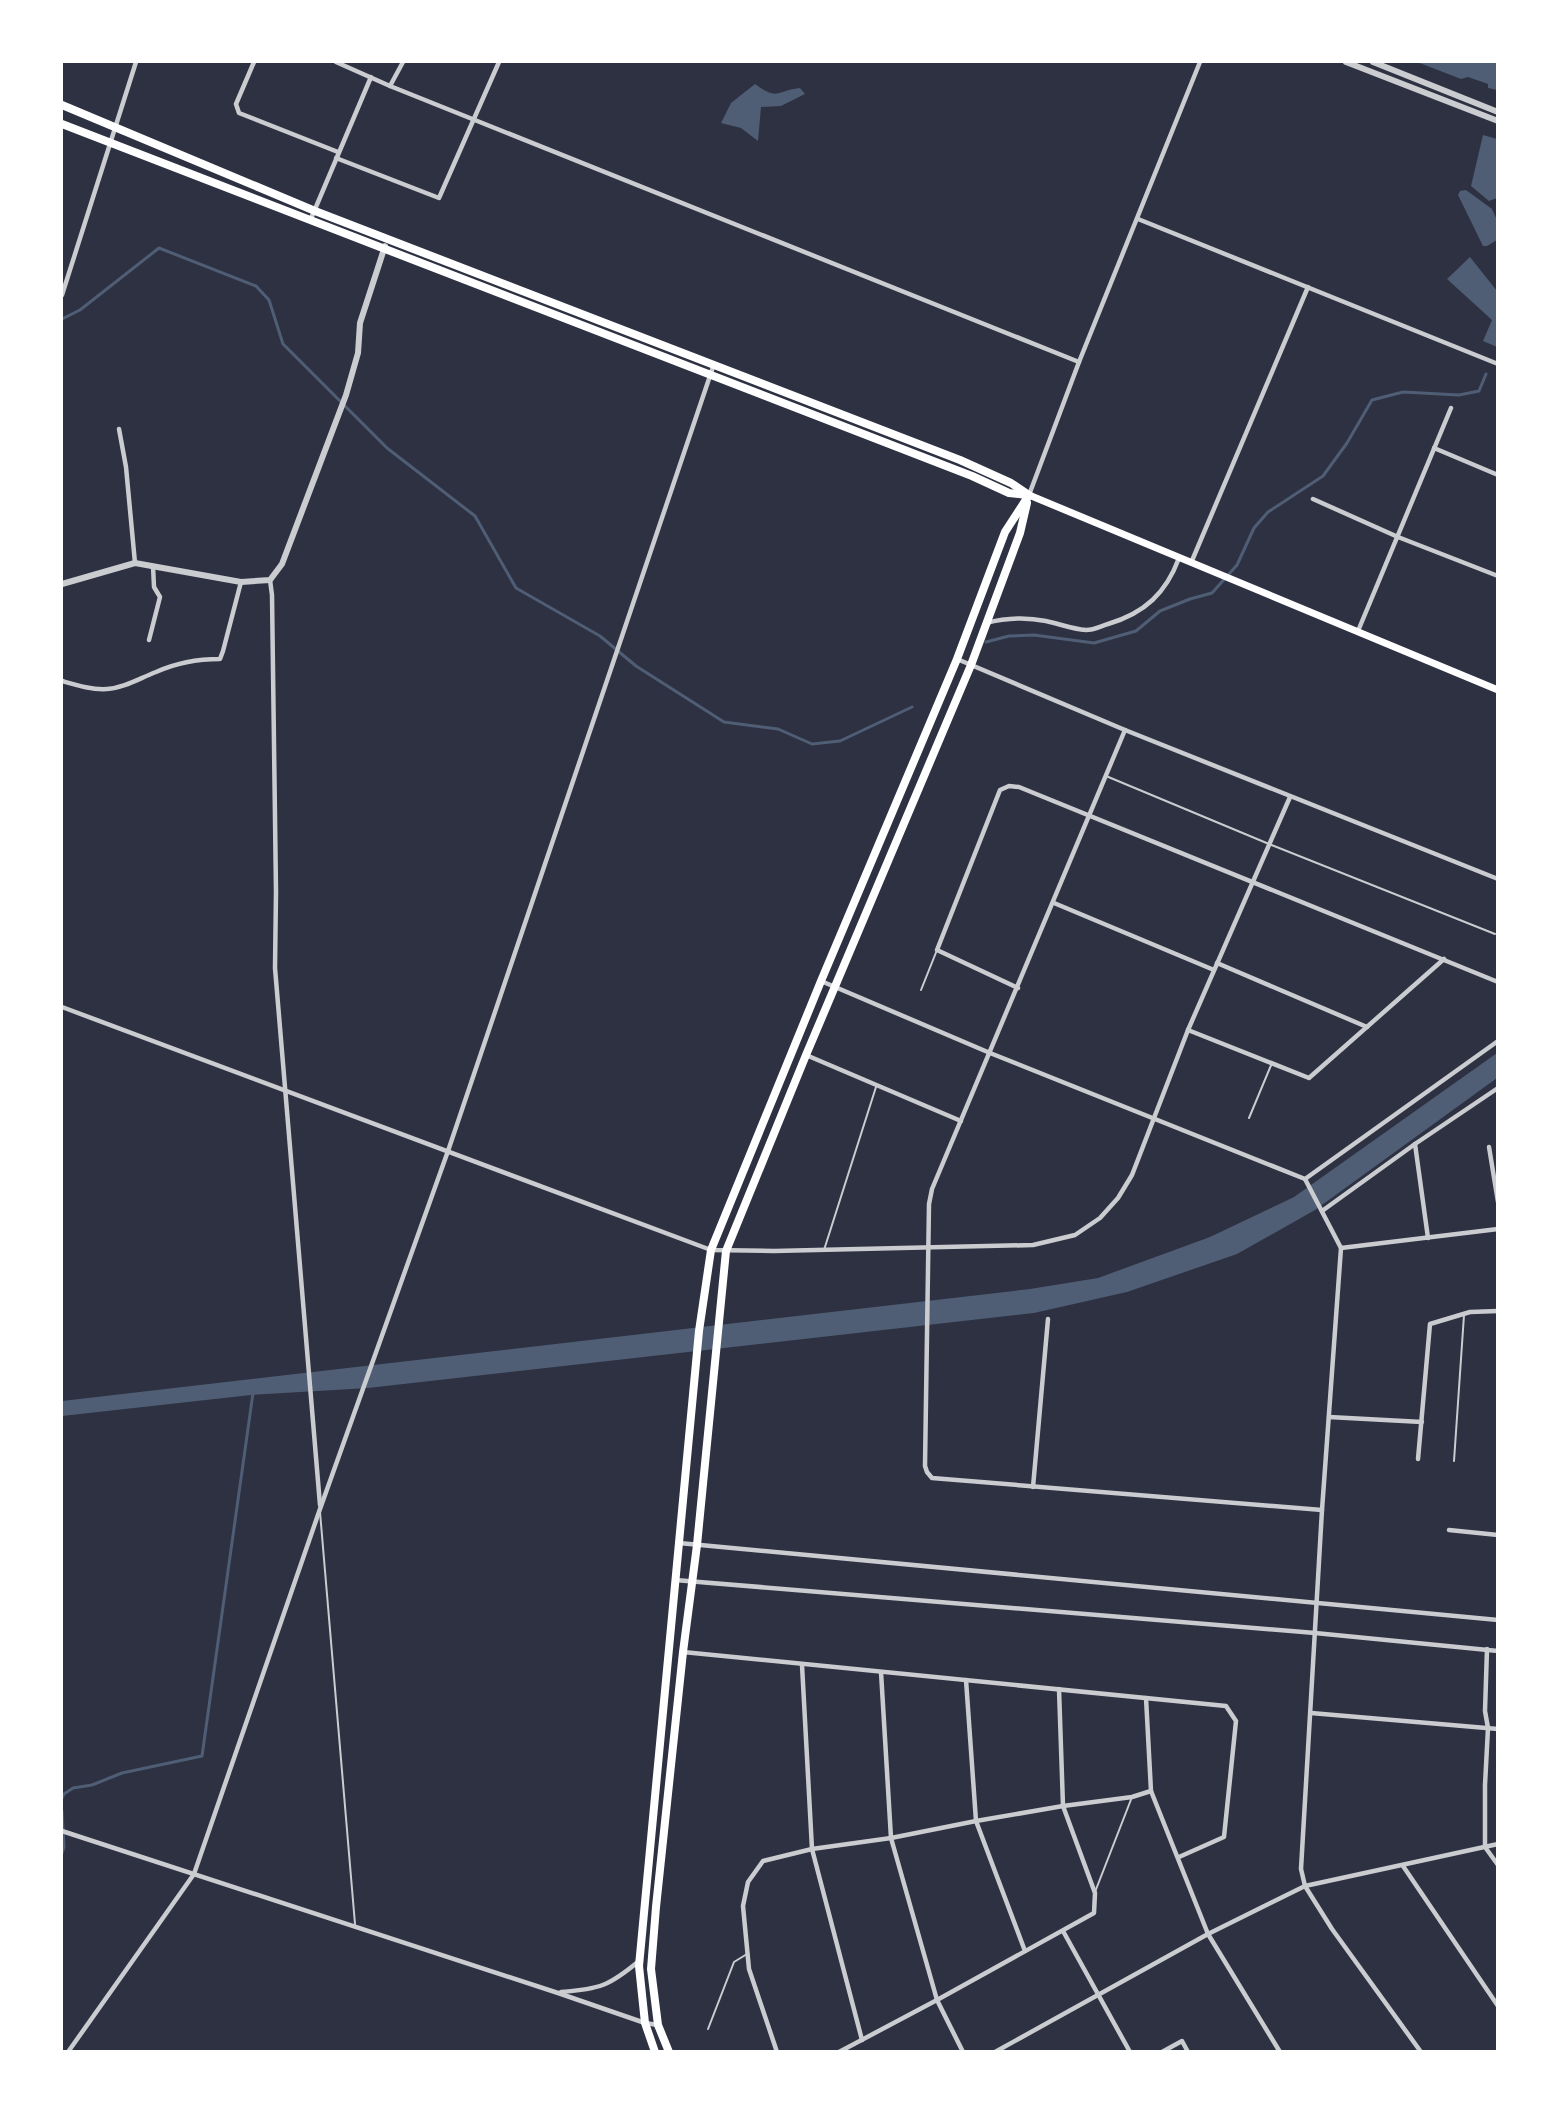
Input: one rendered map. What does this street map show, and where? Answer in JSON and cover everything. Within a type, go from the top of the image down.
[{"type":"main road","points":[[62,105],[315,211],[960,460],[1011,483],[1029,495],[1497,690]]},
{"type":"main road","points":[[62,124],[972,476],[1009,493],[1029,495]]},
{"type":"main road","points":[[669,2052],[658,2025],[651,1969],[726,1251],[971,665],[1020,533],[1029,495]]},
{"type":"main road","points":[[655,2052],[645,2023],[639,1961],[699,1331],[711,1250],[821,981],[957,659],[1005,532],[1029,495]]},
{"type":"street","points":[[62,295],[136,62]]},
{"type":"street","points":[[254,62],[236,104],[239,113],[338,152]]},
{"type":"street","points":[[336,62],[473,120],[1080,362]]},
{"type":"street","points":[[390,86],[403,62]]},
{"type":"street","points":[[336,158],[439,198],[499,62]]},
{"type":"street","points":[[1029,495],[1200,62]]},
{"type":"street","points":[[1346,62],[1497,121]]},
{"type":"street","points":[[1373,62],[1497,111]]},
{"type":"street","points":[[310,221],[371,77]]},
{"type":"street","points":[[1138,219],[1497,364]]},
{"type":"street","points":[[320,1509],[275,968],[276,892],[270,580],[282,564],[346,395],[358,353],[360,323],[383,249],[389,238]]},
{"type":"street","points":[[1191,563],[1308,287]]},
{"type":"street","points":[[68,2052],[194,1874],[320,1509],[448,1151],[714,364]]},
{"type":"street","points":[[1358,631],[1450,408]]},
{"type":"street","points":[[119,429],[126,467],[135,563]]},
{"type":"street","points":[[1434,448],[1497,475]]},
{"type":"street","points":[[1313,499],[1398,537],[1497,576]]},
{"type":"street","points":[[986,623],[1005,618],[1045,620],[1066,627],[1089,630],[1118,622],[1133,615],[1158,596],[1172,577],[1179,558]]},
{"type":"street","points":[[62,584],[135,563],[241,582],[270,580]]},
{"type":"street","points":[[149,640],[160,597],[153,586],[153,566]]},
{"type":"street","points":[[62,681],[88,688],[108,689],[125,686],[179,664],[219,659],[241,582]]},
{"type":"street","points":[[957,659],[1125,730],[1497,879]]},
{"type":"street","points":[[1125,730],[932,1189],[929,1204],[924,1466],[932,1478],[1322,1510]]},
{"type":"street","points":[[1018,987],[937,950],[1000,790],[1009,786],[1019,786],[1089,817],[1497,982]]},
{"type":"street","points":[[62,1007],[711,1250],[1033,1245],[1075,1235],[1100,1218],[1118,1198],[1132,1174],[1188,1030],[1290,797]]},
{"type":"street","points":[[1053,903],[1214,970]]},
{"type":"street","points":[[1188,1030],[1309,1078],[1444,959]]},
{"type":"street","points":[[1217,963],[1367,1027]]},
{"type":"street","points":[[821,981],[990,1053],[1305,1179],[1312,1190],[1341,1248],[1322,1510],[1301,1869],[1305,1886],[1332,1929],[1422,2052]]},
{"type":"street","points":[[1305,1179],[1497,1041]]},
{"type":"street","points":[[806,1055],[961,1121]]},
{"type":"street","points":[[1321,1210],[1497,1088]]},
{"type":"street","points":[[1414,1144],[1428,1238]]},
{"type":"street","points":[[1489,1147],[1497,1202]]},
{"type":"street","points":[[1341,1248],[1497,1229]]},
{"type":"street","points":[[1418,1459],[1430,1324],[1464,1314],[1497,1311]]},
{"type":"street","points":[[1034,1487],[1048,1319]]},
{"type":"street","points":[[1329,1417],[1422,1422]]},
{"type":"street","points":[[1449,1530],[1497,1535]]},
{"type":"street","points":[[679,1543],[1497,1620]]},
{"type":"street","points":[[675,1580],[1497,1651]]},
{"type":"street","points":[[1487,1649],[1485,1847],[1497,1865]]},
{"type":"street","points":[[683,1652],[1226,1706],[1236,1721],[1224,1837],[1179,1857]]},
{"type":"street","points":[[802,1665],[812,1849],[862,2040]]},
{"type":"street","points":[[881,1672],[891,1838],[937,2000],[963,2052]]},
{"type":"street","points":[[966,1680],[976,1821],[1025,1951]]},
{"type":"street","points":[[839,2052],[1094,1913],[1095,1893],[1063,1806],[1059,1689]]},
{"type":"street","points":[[1146,1698],[1151,1791],[1208,1934],[1280,2052]]},
{"type":"street","points":[[1311,1713],[1497,1729]]},
{"type":"street","points":[[777,2052],[749,1969],[743,1906],[748,1882],[763,1861],[812,1849],[891,1838],[1063,1806],[1132,1797],[1151,1791]]},
{"type":"street","points":[[62,1831],[645,2023],[658,2025]]},
{"type":"street","points":[[995,2052],[1208,1934],[1305,1886],[1497,1844]]},
{"type":"street","points":[[1403,1866],[1497,2006]]},
{"type":"street","points":[[1063,1931],[1130,2052]]},
{"type":"street","points":[[558,1993],[593,1989],[618,1978],[639,1961]]},
{"type":"street","points":[[1162,2052],[1182,2041],[1188,2052]]},
{"type":"lane","points":[[1107,776],[1269,844],[1495,934]]},
{"type":"lane","points":[[921,990],[937,950]]},
{"type":"lane","points":[[1249,1118],[1272,1063]]},
{"type":"lane","points":[[824,1250],[876,1085]]},
{"type":"lane","points":[[1454,1461],[1464,1314]]},
{"type":"lane","points":[[320,1509],[355,1927]]},
{"type":"lane","points":[[1095,1893],[1132,1797]]},
{"type":"lane","points":[[708,2029],[734,1962],[748,1954]]},
{"type":"water","points":[[1417,62],[1497,62],[1497,90],[1488,88],[1488,84],[1468,77],[1461,79]]},
{"type":"water","points":[[755,84],[773,94],[800,88],[805,94],[781,106],[761,107],[758,141],[741,128],[721,123],[731,103]]},
{"type":"water","points":[[1483,135],[1497,139],[1497,198],[1489,201],[1471,186]]},
{"type":"water","points":[[1466,190],[1492,209],[1497,220],[1497,240],[1487,246],[1483,246],[1458,195],[1460,191]]},
{"type":"water","points":[[1470,257],[1497,291],[1497,347],[1483,341],[1492,320],[1447,279]]},
{"type":"water","points":[[1497,1053],[1497,1078],[1315,1210],[1237,1254],[1127,1292],[1034,1313],[368,1388],[251,1395],[62,1416],[62,1401],[1030,1289],[1098,1278],[1210,1237],[1294,1197]]},
{"type":"waterway","points":[[62,319],[80,310],[159,248],[256,286],[269,300],[283,344],[387,448],[475,516],[516,588],[600,636],[636,666],[724,722],[778,729],[812,744],[840,741],[912,707]]},
{"type":"waterway","points":[[986,642],[1009,636],[1034,635],[1094,643],[1136,631],[1160,611],[1212,593],[1237,565],[1254,528],[1268,512],[1323,476],[1347,443],[1372,400],[1403,392],[1459,395],[1479,391],[1486,374]]},
{"type":"waterway","points":[[62,1798],[73,1788],[92,1785],[122,1773],[202,1756],[253,1393]]},
{"type":"waterway","points":[[62,1811],[64,1847],[62,1853]]}]
